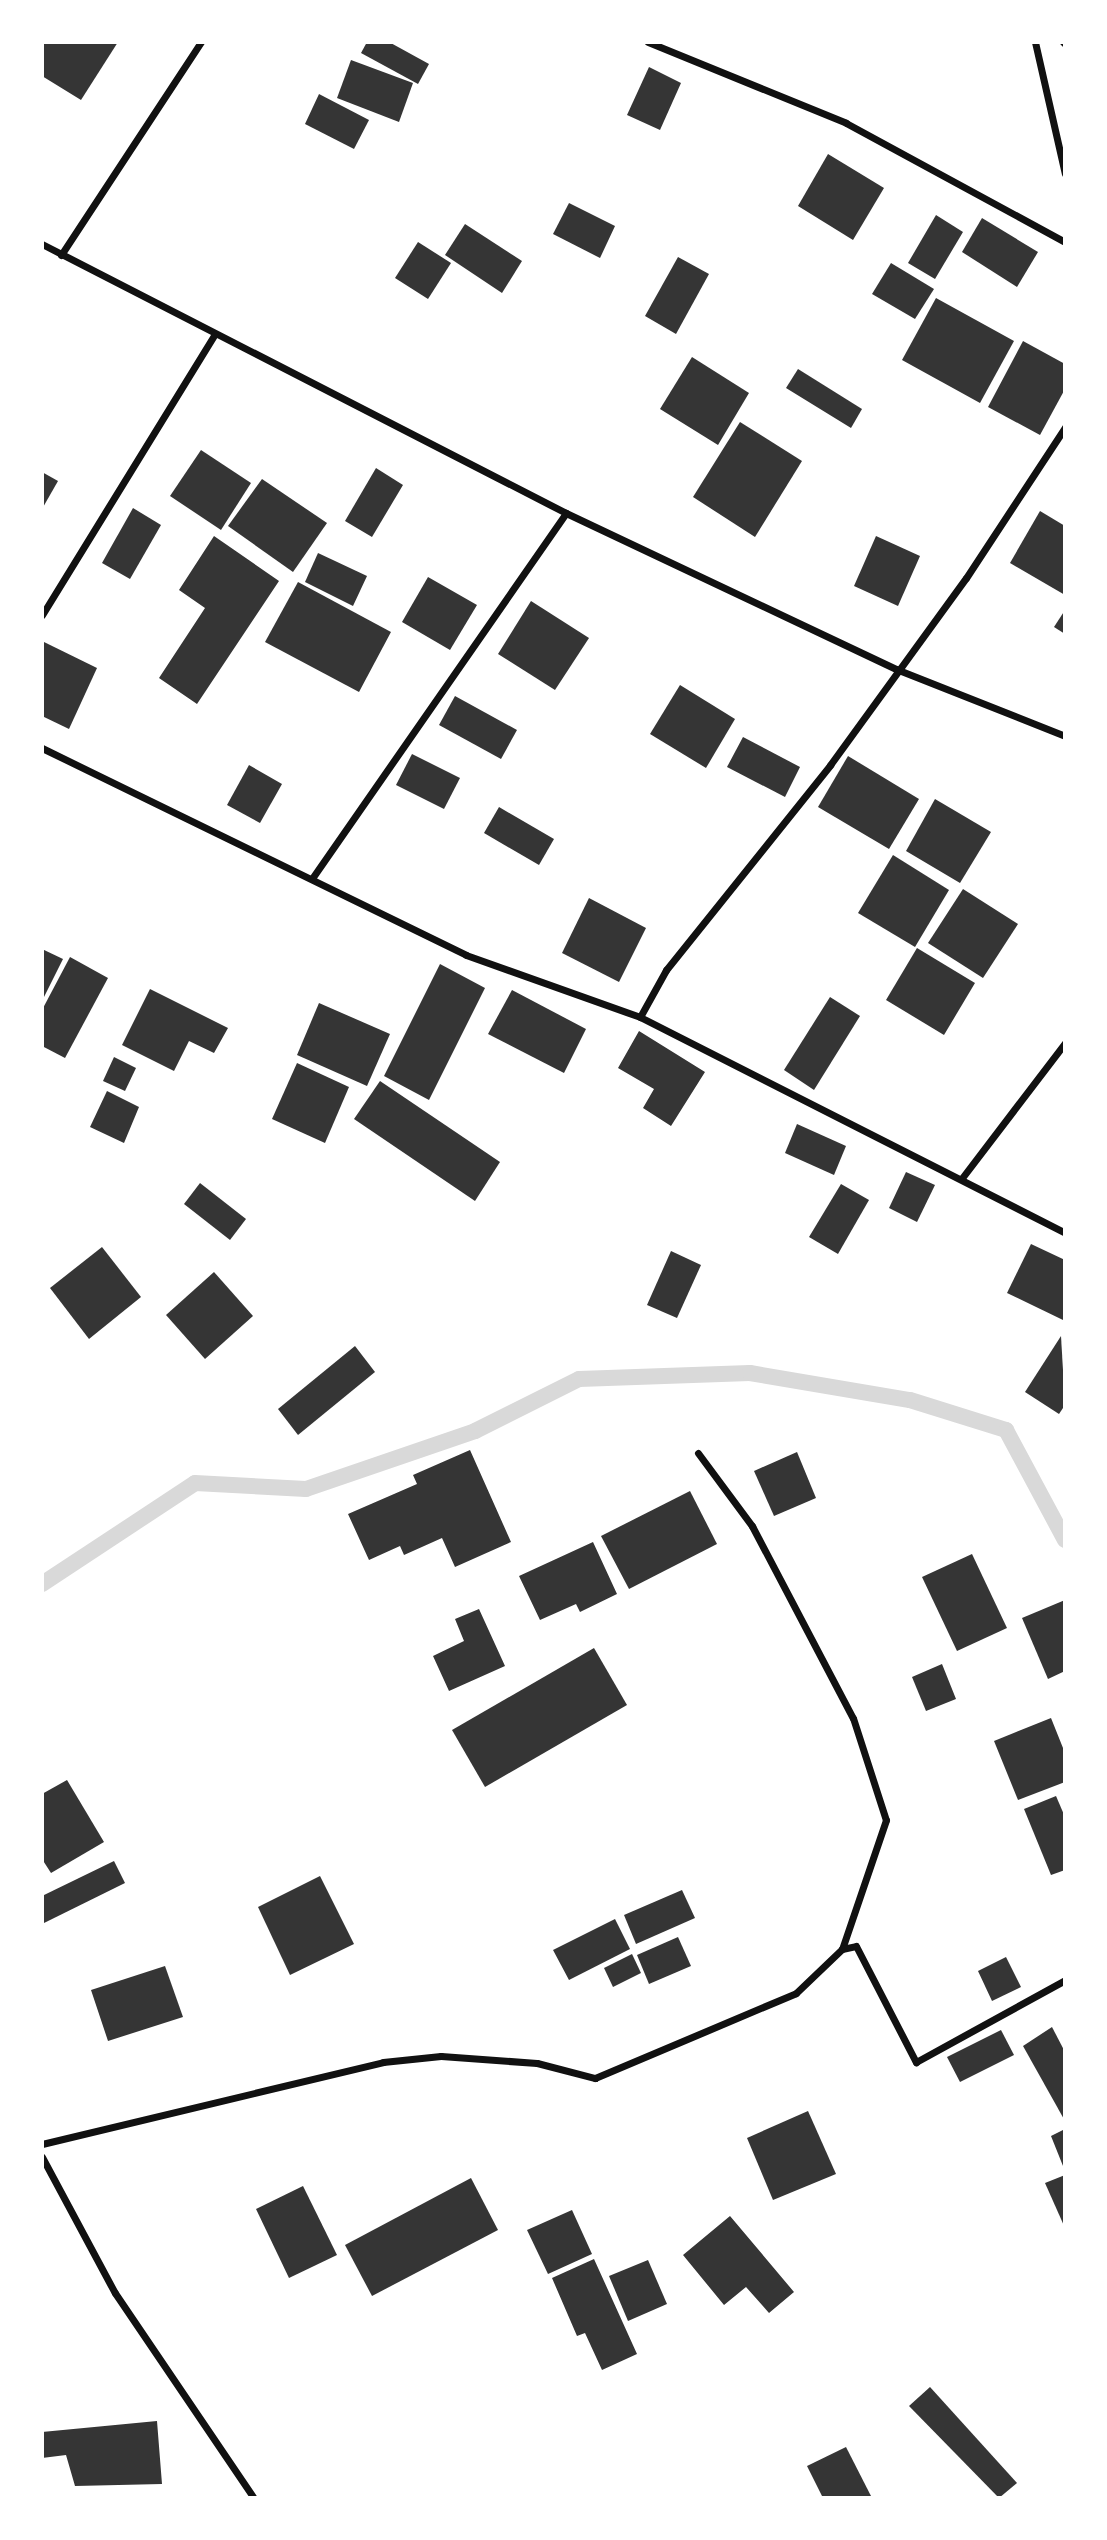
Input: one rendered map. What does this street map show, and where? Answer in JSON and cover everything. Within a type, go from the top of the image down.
[{"type":"street","points":[[61,255],[201,42]]},
{"type":"street","points":[[648,42],[846,123],[1065,242]]},
{"type":"street","points":[[1035,42],[1065,174]]},
{"type":"street","points":[[42,244],[214,335],[566,513],[895,670],[1065,736]]},
{"type":"street","points":[[42,615],[214,335]]},
{"type":"street","points":[[640,1017],[666,970],[830,765],[895,670],[1037,477],[1065,427]]},
{"type":"street","points":[[313,877],[566,513]]},
{"type":"street","points":[[42,748],[313,877],[466,955],[640,1017],[962,1178],[1065,1233]]},
{"type":"street","points":[[962,1178],[1065,1043]]},
{"type":"street","points":[[42,2144],[383,2062],[441,2056],[524,2062],[596,2078],[796,1993],[842,1949],[886,1820],[853,1718],[752,1526],[698,1453]]},
{"type":"street","points":[[842,1949],[856,1946],[916,2062],[1065,1980]]},
{"type":"street","points":[[42,2157],[115,2293],[254,2498]]},
{"type":"building","points":[[42,42],[118,42],[81,100],[42,76]]},
{"type":"building","points":[[367,42],[389,42],[429,64],[418,84],[361,53]]},
{"type":"building","points":[[351,60],[413,83],[399,122],[337,98]]},
{"type":"building","points":[[649,67],[681,83],[660,130],[627,115]]},
{"type":"building","points":[[319,94],[369,120],[354,149],[305,124]]},
{"type":"building","points":[[828,154],[884,188],[853,240],[798,206]]},
{"type":"building","points":[[569,203],[615,226],[600,258],[553,234]]},
{"type":"building","points":[[936,215],[963,232],[935,279],[908,263]]},
{"type":"building","points":[[982,218],[1038,252],[1017,287],[962,252]]},
{"type":"building","points":[[465,224],[522,261],[502,293],[445,255]]},
{"type":"building","points":[[418,242],[451,263],[428,299],[395,278]]},
{"type":"building","points":[[678,257],[709,274],[676,334],[645,316]]},
{"type":"building","points":[[891,263],[934,289],[915,319],[872,294]]},
{"type":"building","points":[[936,298],[1014,341],[980,403],[902,360]]},
{"type":"building","points":[[1023,341],[1065,364],[1065,389],[1040,435],[988,407]]},
{"type":"building","points":[[692,357],[749,393],[718,445],[660,409]]},
{"type":"building","points":[[798,369],[862,409],[851,428],[786,388]]},
{"type":"building","points":[[740,422],[802,461],[755,537],[693,497]]},
{"type":"building","points":[[201,450],[251,483],[221,530],[170,496]]},
{"type":"building","points":[[376,468],[403,485],[372,537],[345,521]]},
{"type":"building","points":[[42,472],[58,481],[42,509]]},
{"type":"building","points":[[262,479],[327,523],[293,572],[228,526]]},
{"type":"building","points":[[133,508],[161,525],[130,579],[102,563]]},
{"type":"building","points":[[1040,511],[1065,526],[1065,595],[1010,563]]},
{"type":"building","points":[[214,536],[279,581],[197,704],[159,678],[205,608],[179,590]]},
{"type":"building","points":[[876,536],[920,556],[898,606],[854,586]]},
{"type":"building","points":[[318,553],[367,576],[353,606],[305,582]]},
{"type":"building","points":[[428,577],[477,605],[450,650],[402,622]]},
{"type":"building","points":[[298,582],[391,632],[359,692],[265,642]]},
{"type":"building","points":[[531,601],[589,638],[555,690],[498,654]]},
{"type":"building","points":[[1065,610],[1065,634],[1054,627]]},
{"type":"building","points":[[44,642],[97,668],[69,729],[42,716]]},
{"type":"building","points":[[680,685],[735,719],[706,768],[650,734]]},
{"type":"building","points":[[455,696],[517,730],[501,759],[439,725]]},
{"type":"building","points":[[743,737],[800,767],[785,797],[727,767]]},
{"type":"building","points":[[412,754],[460,778],[444,809],[396,785]]},
{"type":"building","points":[[848,756],[919,799],[889,849],[818,807]]},
{"type":"building","points":[[249,765],[282,784],[260,823],[227,805]]},
{"type":"building","points":[[935,799],[991,832],[960,883],[906,851]]},
{"type":"building","points":[[499,807],[554,839],[539,865],[484,833]]},
{"type":"building","points":[[893,855],[949,890],[915,947],[858,913]]},
{"type":"building","points":[[963,889],[1018,924],[983,978],[928,943]]},
{"type":"building","points":[[589,898],[646,928],[619,982],[562,953]]},
{"type":"building","points":[[917,948],[975,983],[944,1035],[886,1000]]},
{"type":"building","points":[[42,949],[63,959],[42,1001]]},
{"type":"building","points":[[70,957],[108,978],[65,1058],[42,1046],[42,1010]]},
{"type":"building","points":[[440,964],[485,988],[429,1100],[384,1076]]},
{"type":"building","points":[[150,989],[228,1028],[214,1053],[189,1041],[174,1071],[122,1045]]},
{"type":"building","points":[[512,990],[586,1029],[564,1073],[488,1034]]},
{"type":"building","points":[[830,997],[860,1016],[814,1090],[784,1070]]},
{"type":"building","points":[[319,1003],[390,1034],[367,1086],[297,1055]]},
{"type":"building","points":[[639,1031],[705,1072],[671,1126],[643,1108],[654,1089],[618,1068]]},
{"type":"building","points":[[114,1057],[136,1068],[125,1091],[103,1081]]},
{"type":"building","points":[[297,1063],[349,1087],[325,1143],[272,1119]]},
{"type":"building","points":[[380,1081],[500,1162],[475,1201],[354,1119]]},
{"type":"building","points":[[107,1091],[139,1107],[124,1143],[90,1127]]},
{"type":"building","points":[[797,1124],[846,1146],[834,1175],[785,1153]]},
{"type":"building","points":[[906,1172],[935,1185],[917,1222],[889,1208]]},
{"type":"building","points":[[200,1183],[246,1219],[230,1240],[184,1204]]},
{"type":"building","points":[[841,1184],[869,1200],[838,1254],[809,1237]]},
{"type":"building","points":[[1031,1244],[1065,1260],[1063,1320],[1007,1293]]},
{"type":"building","points":[[102,1247],[141,1297],[89,1339],[50,1288]]},
{"type":"building","points":[[671,1251],[701,1265],[677,1318],[647,1305]]},
{"type":"building","points":[[214,1272],[253,1316],[205,1359],[166,1315]]},
{"type":"building","points":[[1061,1336],[1065,1405],[1059,1414],[1025,1392]]},
{"type":"building","points":[[355,1346],[375,1372],[298,1435],[278,1409]]},
{"type":"building","points":[[470,1450],[511,1542],[455,1567],[442,1538],[404,1555],[400,1546],[369,1560],[348,1514],[417,1484],[413,1475]]},
{"type":"building","points":[[797,1452],[816,1498],[774,1516],[754,1471]]},
{"type":"building","points":[[690,1491],[717,1544],[629,1589],[601,1536]]},
{"type":"building","points":[[593,1542],[617,1594],[580,1612],[576,1604],[540,1620],[519,1576]]},
{"type":"building","points":[[972,1554],[1007,1628],[957,1651],[922,1577]]},
{"type":"building","points":[[1065,1600],[1065,1671],[1048,1679],[1022,1618]]},
{"type":"building","points":[[479,1609],[505,1666],[449,1691],[433,1656],[464,1641],[455,1619]]},
{"type":"building","points":[[594,1648],[627,1705],[485,1787],[452,1730]]},
{"type":"building","points":[[942,1664],[956,1699],[926,1711],[912,1677]]},
{"type":"building","points":[[1051,1718],[1065,1753],[1065,1782],[1018,1800],[994,1741]]},
{"type":"building","points":[[67,1780],[104,1842],[51,1873],[42,1859],[42,1794]]},
{"type":"building","points":[[1056,1796],[1065,1817],[1065,1870],[1051,1875],[1024,1809]]},
{"type":"building","points":[[114,1861],[125,1883],[42,1924],[42,1896]]},
{"type":"building","points":[[320,1876],[354,1944],[290,1975],[258,1907]]},
{"type":"building","points":[[682,1890],[695,1918],[636,1944],[624,1915]]},
{"type":"building","points":[[615,1919],[630,1949],[569,1980],[553,1950]]},
{"type":"building","points":[[678,1937],[691,1966],[649,1984],[637,1955]]},
{"type":"building","points":[[632,1954],[641,1973],[613,1987],[604,1968]]},
{"type":"building","points":[[1006,1957],[1021,1987],[992,2001],[978,1971]]},
{"type":"building","points":[[165,1966],[183,2017],[108,2041],[91,1990]]},
{"type":"building","points":[[1052,2027],[1065,2052],[1065,2121],[1023,2046]]},
{"type":"building","points":[[1001,2030],[1014,2055],[960,2082],[947,2057]]},
{"type":"building","points":[[808,2111],[836,2174],[773,2200],[747,2138]]},
{"type":"building","points":[[1065,2129],[1065,2171],[1051,2136]]},
{"type":"building","points":[[1065,2175],[1065,2228],[1045,2183]]},
{"type":"building","points":[[471,2178],[498,2230],[372,2296],[345,2245]]},
{"type":"building","points":[[303,2186],[337,2255],[289,2278],[256,2209]]},
{"type":"building","points":[[572,2210],[592,2254],[548,2274],[527,2230]]},
{"type":"building","points":[[730,2216],[794,2292],[769,2313],[746,2287],[724,2305],[683,2255]]},
{"type":"building","points":[[594,2259],[637,2354],[602,2370],[585,2333],[577,2336],[552,2278]]},
{"type":"building","points":[[648,2260],[667,2304],[628,2321],[609,2276]]},
{"type":"building","points":[[930,2387],[1017,2483],[999,2498],[909,2406]]},
{"type":"building","points":[[157,2421],[162,2484],[75,2486],[66,2455],[42,2458],[42,2432]]},
{"type":"building","points":[[846,2447],[872,2498],[823,2498],[807,2466]]},
{"type":"waterway","points":[[42,1584],[195,1483],[306,1489],[475,1431],[579,1379],[750,1373],[910,1400],[1006,1430],[1065,1540]]}]
